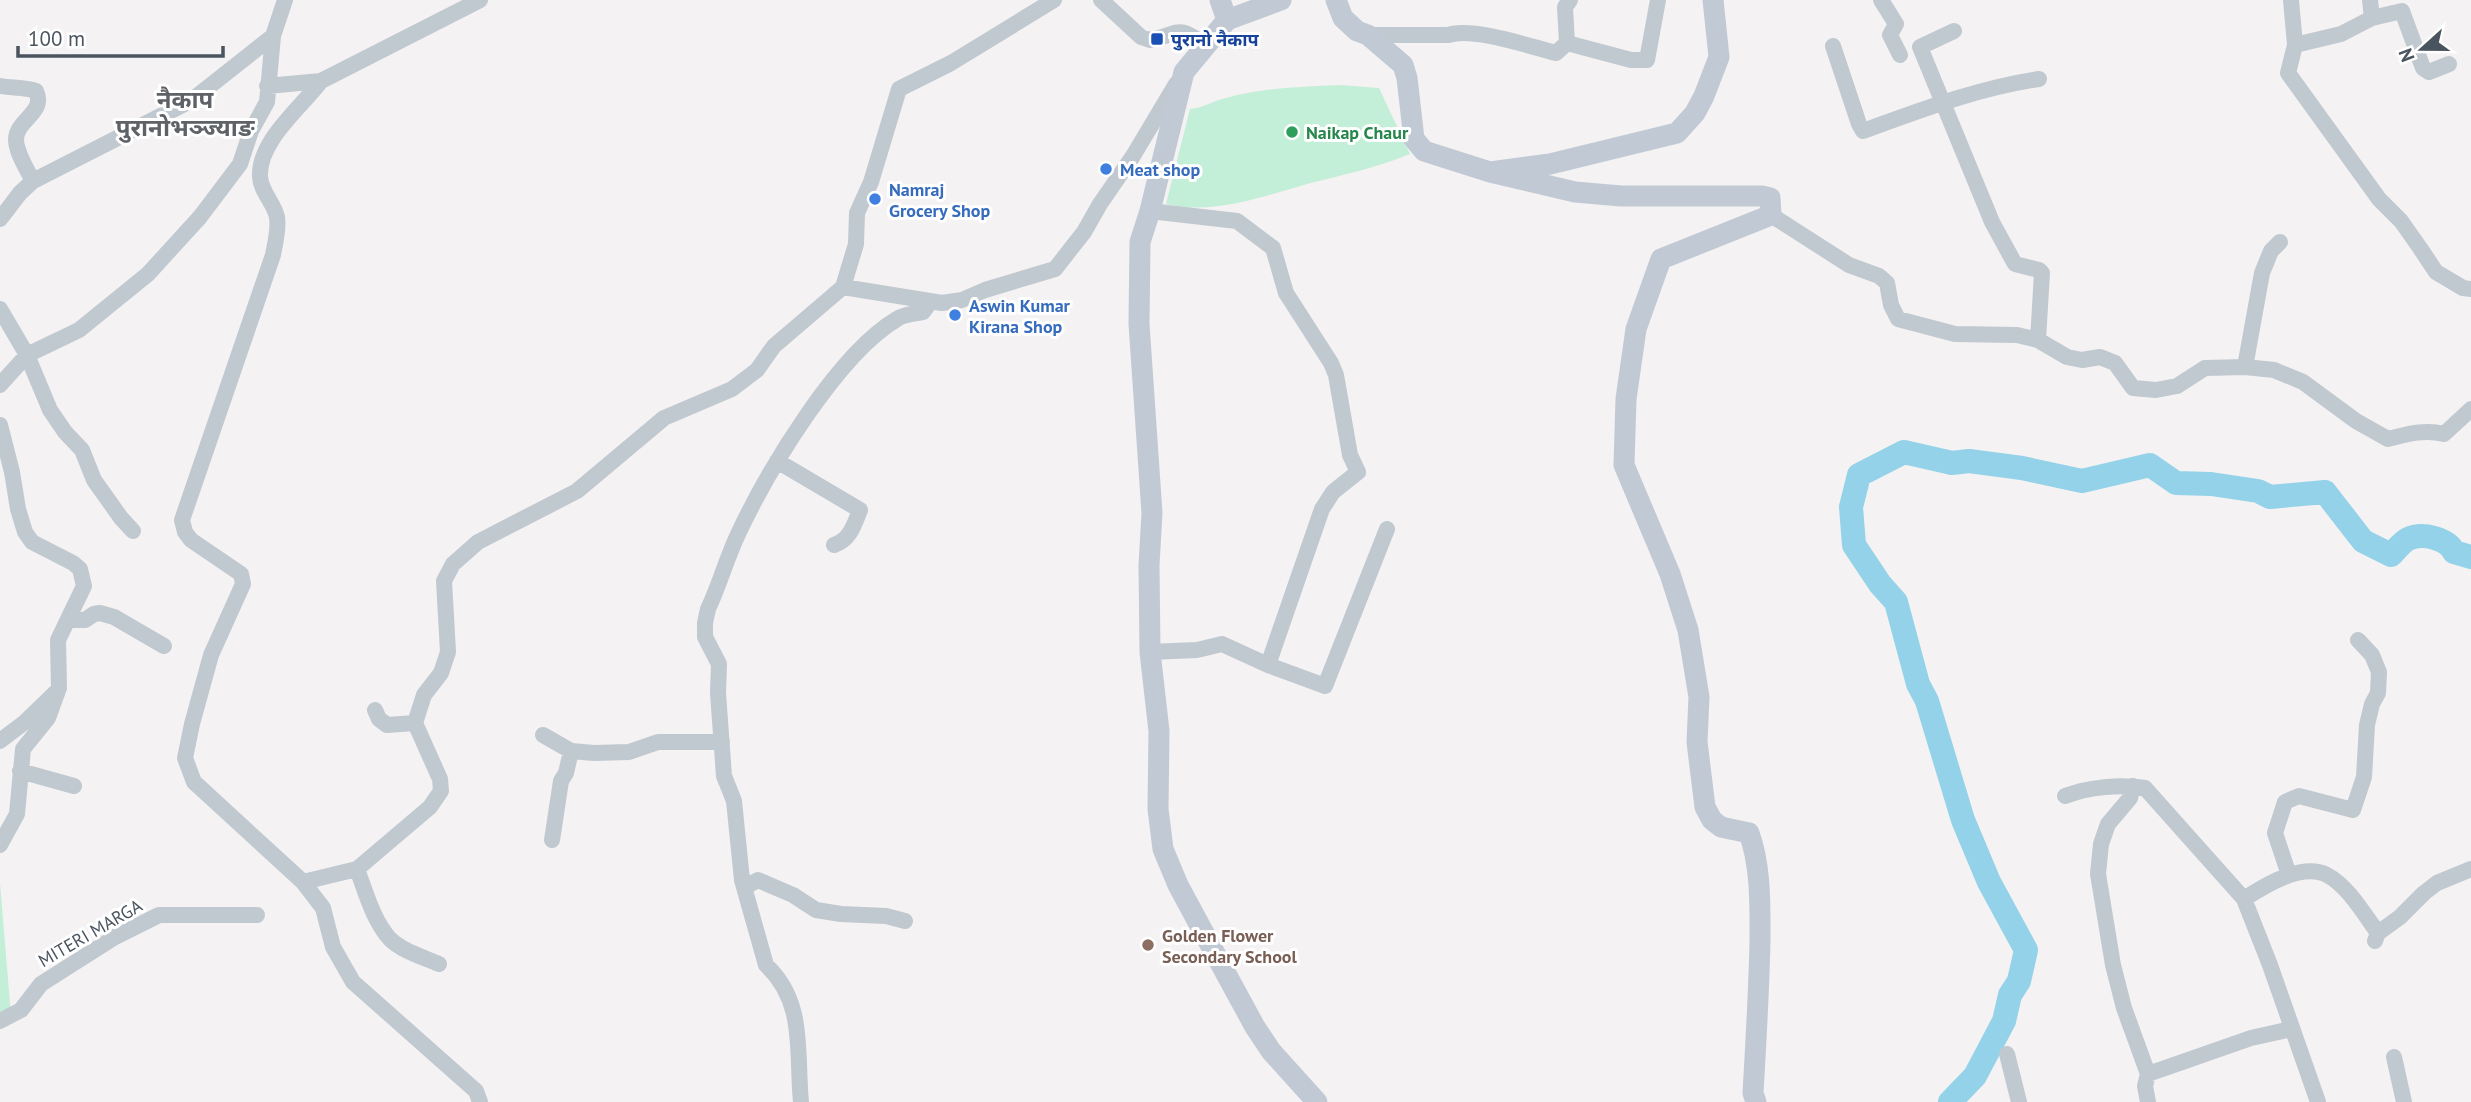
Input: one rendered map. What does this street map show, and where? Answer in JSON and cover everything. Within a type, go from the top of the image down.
[{"type":"street","points":[[0,385],[27,355],[79,330],[148,274],[200,217],[240,164],[251,131],[267,102],[273,36],[285,0]]},
{"type":"street","points":[[480,0],[321,81],[275,132],[260,175],[264,192],[276,215],[277,230],[273,255],[182,520],[185,532],[191,540],[241,574],[243,584],[211,654],[192,724],[185,758],[194,782],[303,882],[323,908],[333,947],[353,982],[476,1091],[480,1102]]},
{"type":"street","points":[[303,882],[357,869],[430,807],[441,791],[440,779],[415,723],[424,695],[441,673],[448,652],[444,581],[453,564],[478,542],[577,491],[664,418],[732,389],[757,370],[774,346],[843,287],[856,244],[857,213],[871,182],[899,89],[951,63],[1054,0]]},
{"type":"street","points":[[1101,0],[1141,37],[1150,40],[1174,31],[1187,32],[1205,45]]},
{"type":"street","points":[[1220,0],[1227,20]]},
{"type":"street","points":[[843,287],[942,303],[962,300],[985,290],[1055,269],[1084,232],[1184,72],[1205,45],[1227,20],[1281,0]]},
{"type":"street","points":[[1336,0],[1343,18],[1403,65],[1407,78],[1413,139],[1424,151],[1490,173],[1575,192],[1621,196],[1762,196],[1770,198],[1771,215]]},
{"type":"street","points":[[1567,43],[1565,7],[1570,0]]},
{"type":"street","points":[[1567,43],[1631,60],[1647,60],[1658,0]]},
{"type":"street","points":[[1490,173],[1550,164],[1677,133],[1695,113],[1719,57],[1713,0]]},
{"type":"street","points":[[1881,0],[1896,24],[1890,35],[1895,57],[1954,32]]},
{"type":"street","points":[[2291,0],[2295,45],[2288,74],[2436,272],[2463,288],[2471,289]]},
{"type":"street","points":[[2370,0],[2372,18]]},
{"type":"street","points":[[2295,45],[2341,34],[2372,18],[2402,11],[2423,68],[2429,72],[2449,64]]},
{"type":"street","points":[[1368,36],[1448,35],[1457,32],[1504,39],[1556,52],[1567,43]]},
{"type":"street","points":[[0,219],[19,193],[33,181],[192,100],[273,36]]},
{"type":"street","points":[[1833,46],[1863,131],[1990,88],[2039,79]]},
{"type":"street","points":[[1920,47],[1992,222],[2015,264],[2042,273],[2038,340]]},
{"type":"street","points":[[1184,72],[1140,242],[1139,324],[1152,513],[1149,565],[1150,652],[1159,731],[1158,809],[1163,849],[1180,890],[1255,1027],[1271,1051],[1317,1102]]},
{"type":"street","points":[[267,86],[321,81]]},
{"type":"street","points":[[0,86],[20,90],[30,88],[36,91],[39,98],[36,111],[17,131],[16,141],[33,181]]},
{"type":"street","points":[[1150,211],[1237,221],[1273,248],[1286,293],[1336,375],[1350,455],[1358,471],[1333,492],[1322,509],[1268,664]]},
{"type":"street","points":[[1771,215],[1849,265],[1879,276],[1887,283],[1891,305],[1898,319],[1955,334],[2017,335],[2038,340],[2067,357],[2082,360],[2100,357],[2115,363],[2133,388],[2156,390],[2177,386],[2205,368],[2245,367],[2274,370],[2303,382],[2356,421],[2388,439],[2412,432],[2433,431],[2444,434],[2471,409]]},
{"type":"street","points":[[1756,1102],[1754,1093],[1760,906],[1756,851],[1749,832],[1721,827],[1712,820],[1705,807],[1697,742],[1699,698],[1688,630],[1670,574],[1624,465],[1626,399],[1636,329],[1661,259],[1771,215]]},
{"type":"street","points":[[2245,367],[2265,261],[2280,242]]},
{"type":"street","points":[[801,1102],[797,1023],[790,995],[766,965],[745,887],[734,801],[724,776],[718,693],[719,664],[705,637],[705,623],[738,534],[777,461],[816,404],[869,340],[900,317],[923,312],[931,301]]},
{"type":"street","points":[[0,309],[27,355],[50,410],[82,450],[94,480],[121,518],[134,531]]},
{"type":"street","points":[[0,425],[18,509],[26,532],[32,542],[80,569],[84,586],[58,640],[59,688],[48,718],[23,749],[17,814],[0,845]]},
{"type":"street","points":[[777,461],[860,510],[844,542],[834,545]]},
{"type":"street","points":[[1150,652],[1197,650],[1222,644],[1325,685],[1387,529]]},
{"type":"street","points":[[68,620],[85,620],[100,613],[114,617],[163,646]]},
{"type":"street","points":[[2289,876],[2275,833],[2285,802],[2299,796],[2353,810],[2364,777],[2367,725],[2378,693],[2379,671],[2372,656],[2358,640]]},
{"type":"street","points":[[0,741],[25,722],[59,688]]},
{"type":"street","points":[[375,710],[379,719],[387,725],[415,723]]},
{"type":"street","points":[[543,735],[571,751],[629,752],[673,740],[722,742]]},
{"type":"street","points":[[552,840],[561,781],[566,773],[571,751]]},
{"type":"street","points":[[20,771],[74,786]]},
{"type":"street","points":[[2133,786],[2130,798],[2108,824],[2101,844],[2098,874],[2113,965],[2121,997],[2148,1074],[2145,1086],[2148,1102]]},
{"type":"street","points":[[2065,796],[2079,791],[2133,786],[2145,788],[2244,899],[2318,1102]]},
{"type":"street","points":[[357,869],[374,914],[391,940],[412,953],[439,964]]},
{"type":"street","points":[[2244,899],[2274,880],[2307,872],[2325,874],[2345,891],[2377,937],[2424,892],[2437,883],[2471,869]]},
{"type":"street","points":[[745,887],[758,880],[793,895],[816,910],[886,916],[905,921]]},
{"type":"street","name":"MITERI MARGA","points":[[0,1021],[21,1010],[41,984],[115,937],[159,915],[257,915]]},
{"type":"street","points":[[2148,1074],[2251,1038],[2291,1029]]},
{"type":"street","points":[[2007,1054],[2019,1102]]},
{"type":"street","points":[[2395,1057],[2404,1102]]},
{"type":"green space","name":"Naikap Chaur","points":[[1340,85],[1379,88],[1410,154],[1372,167],[1237,203],[1202,207],[1166,204],[1190,109],[1254,92]]},
{"type":"green space","points":[[0,883],[11,1016],[0,1026]]},
{"type":"waterway","points":[[1950,1102],[1975,1076],[2004,1021],[2010,995],[2019,981],[2026,950],[1989,882],[1963,820],[1927,701],[1918,684],[1896,602],[1880,584],[1854,545],[1851,507],[1859,475],[1904,452],[1952,463],[1969,461],[2022,468],[2082,481],[2150,465],[2176,483],[2211,484],[2258,491],[2270,497],[2325,492],[2363,541],[2391,555],[2406,540],[2421,536],[2441,540],[2454,552],[2471,557]]},
{"type":"place","name":"पुरानो नैकाप","points":[[1157,39]]},
{"type":"place","name":"Naikap Chaur","points":[[1292,132]]},
{"type":"place","name":"Meat shop","points":[[1106,169]]},
{"type":"place","name":"Namraj Grocery Shop","points":[[875,199]]},
{"type":"place","name":"Aswin Kumar Kirana Shop","points":[[955,315]]},
{"type":"place","name":"Golden Flower Secondary School","points":[[1148,945]]},
{"type":"district","name":"नैकाप पुरानोभञ्ज्याङ","points":[[185,113]]}]
